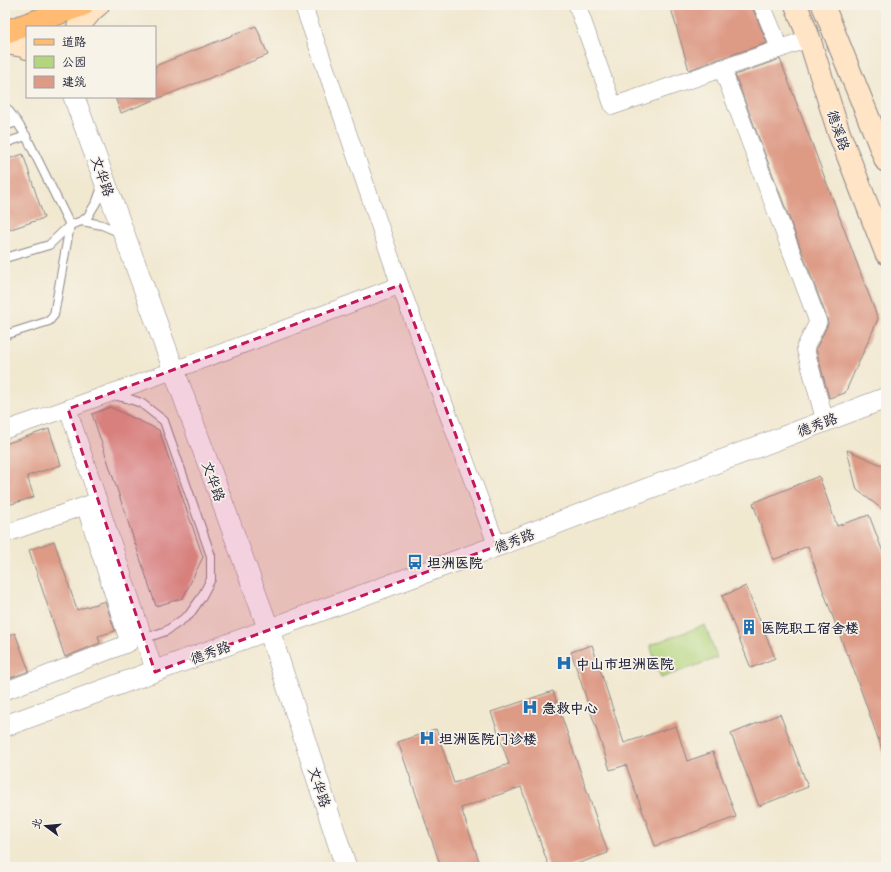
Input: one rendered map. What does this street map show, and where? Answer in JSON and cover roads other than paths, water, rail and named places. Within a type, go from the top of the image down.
[{"type":"main road","points":[[5,32],[82,5]]},
{"type":"main road","points":[[79,26],[98,5]]},
{"type":"main road","name":"德溪路","points":[[796,5],[809,38],[839,133],[886,253]]},
{"type":"main road","points":[[823,5],[886,161]]},
{"type":"main road","points":[[5,44],[26,48]]},
{"type":"street","points":[[303,5],[330,78],[400,285],[497,546]]},
{"type":"street","points":[[577,5],[613,106],[809,38]]},
{"type":"street","points":[[762,5],[780,49]]},
{"type":"street","points":[[722,68],[818,322],[805,348],[825,421]]},
{"type":"street","name":"文华路","points":[[74,98],[269,630],[346,867]]},
{"type":"street","points":[[5,430],[174,371],[400,285]]},
{"type":"street","name":"德秀路","points":[[5,726],[497,546],[886,398]]},
{"type":"street","points":[[68,408],[92,503],[136,641],[155,672]]},
{"type":"street","points":[[5,534],[92,503]]},
{"type":"street","points":[[5,690],[136,641]]},
{"type":"lane","points":[[5,335],[49,321],[54,315],[70,225],[26,136],[6,109]]},
{"type":"lane","points":[[5,126],[17,122]]},
{"type":"lane","points":[[5,143],[26,136]]},
{"type":"lane","points":[[5,258],[49,245],[70,225],[82,221],[88,216],[93,208],[101,193],[104,181]]},
{"type":"lane","points":[[82,221],[102,225],[124,234]]},
{"type":"lane","points":[[110,394],[141,403],[164,421],[211,556],[211,579],[201,598],[189,615],[166,632],[136,641]]},
{"type":"place","name":"坦洲医院","points":[[415,562]]},
{"type":"place","name":"医院职工宿舍楼","points":[[749,627]]},
{"type":"place","name":"中山市坦洲医院","points":[[564,663]]},
{"type":"place","name":"急救中心","points":[[530,707]]},
{"type":"place","name":"坦洲医院门诊楼","points":[[427,738]]}]
